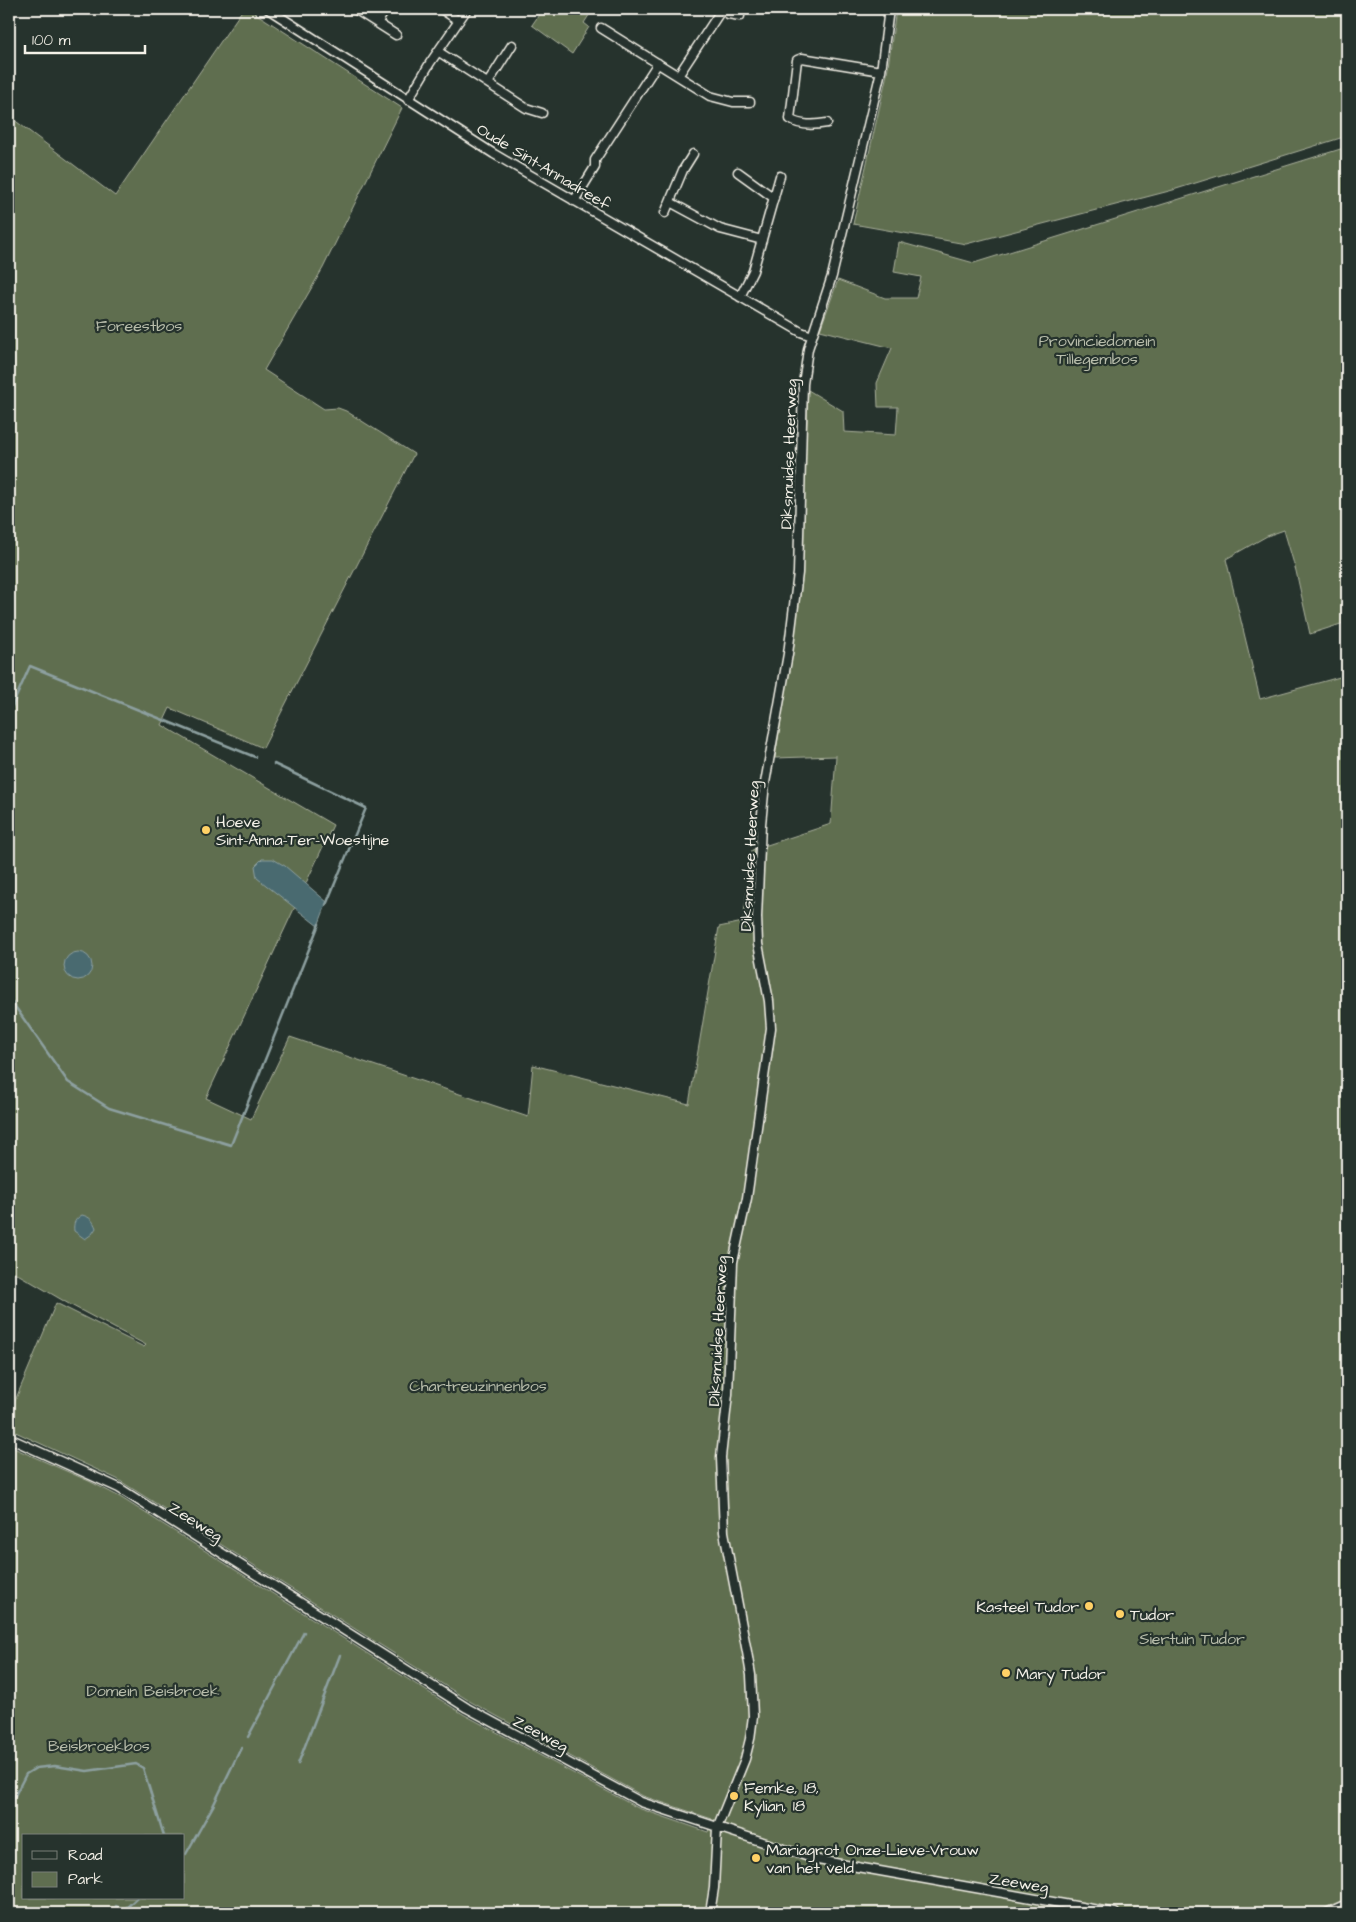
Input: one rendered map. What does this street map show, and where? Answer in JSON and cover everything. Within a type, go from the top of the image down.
[{"type":"street","name":"Oude Sint-Annadreef","points":[[268,9],[408,100],[574,201],[740,298],[801,332],[812,336]]},
{"type":"street","points":[[355,9],[396,35]]},
{"type":"street","points":[[377,23],[386,9]]},
{"type":"street","points":[[441,9],[460,21]]},
{"type":"street","points":[[408,100],[467,9]]},
{"type":"street","points":[[678,76],[722,9],[728,14],[740,16]]},
{"type":"street","name":"Diksmuidse Heerweg","points":[[710,1913],[714,1888],[717,1828],[745,1759],[750,1739],[752,1716],[747,1652],[724,1532],[720,1457],[728,1394],[733,1262],[747,1198],[771,1028],[770,1001],[758,944],[757,917],[761,824],[765,783],[788,654],[798,573],[803,384],[812,336],[832,276],[880,71],[889,9]]},
{"type":"street","points":[[601,28],[716,99],[750,102]]},
{"type":"street","points":[[488,83],[512,44]]},
{"type":"street","points":[[439,52],[526,108],[542,113]]},
{"type":"street","points":[[827,123],[816,125],[795,122],[790,119],[797,60],[802,58],[880,71]]},
{"type":"street","points":[[574,201],[595,167],[595,160],[658,63]]},
{"type":"street","points":[[665,213],[683,170],[693,154]]},
{"type":"street","points":[[738,172],[774,198]]},
{"type":"street","points":[[740,298],[753,271],[780,176]]},
{"type":"street","points":[[670,202],[720,228],[762,240]]},
{"type":"street","name":"Zeeweg","points":[[9,1438],[119,1488],[466,1708],[641,1802],[818,1860],[1115,1913]]},
{"type":"street","points":[[1327,1913],[1347,1904]]},
{"type":"green space","points":[[243,9],[249,9],[402,108],[323,268],[264,370],[324,409],[338,408],[346,411],[414,454],[263,748],[170,708],[162,725],[333,825],[206,1098],[251,1119],[290,1037],[528,1117],[533,1065],[689,1104],[719,927],[743,922],[752,850],[831,824],[836,756],[775,758],[800,596],[808,390],[843,411],[844,432],[896,435],[898,407],[878,407],[877,383],[892,348],[820,330],[838,280],[885,298],[916,298],[921,277],[894,272],[899,242],[974,263],[1347,147],[1347,622],[1310,634],[1296,571],[1284,530],[1267,536],[1226,559],[1260,699],[1347,675],[1347,1898],[1314,1913],[9,1913],[9,1446],[89,1481],[120,1497],[463,1714],[638,1808],[708,1832],[712,1819],[643,1796],[471,1702],[117,1479],[9,1429],[9,1415],[56,1303],[144,1347],[146,1345],[9,1269],[9,116],[115,196]]},
{"type":"green space","points":[[543,9],[593,9],[584,23],[589,27],[572,54],[532,25]]},
{"type":"green space","points":[[896,9],[1347,9],[1347,136],[1173,190],[966,244],[853,224],[887,74]]},
{"type":"water","points":[[262,859],[273,859],[285,866],[327,902],[318,926],[257,878],[255,866]]},
{"type":"water","points":[[78,952],[88,956],[92,966],[88,976],[78,980],[68,976],[64,966],[68,956]]},
{"type":"water","points":[[82,1215],[91,1219],[96,1228],[85,1239],[74,1231],[75,1222]]},
{"type":"waterway","points":[[9,713],[30,666],[255,757]]},
{"type":"waterway","points":[[274,764],[366,808],[326,905]]},
{"type":"waterway","points":[[9,998],[68,1082],[109,1108],[231,1145],[319,924]]},
{"type":"waterway","points":[[248,1737],[304,1632]]},
{"type":"waterway","points":[[298,1764],[340,1655]]},
{"type":"waterway","points":[[186,1854],[213,1806],[241,1748]]},
{"type":"waterway","points":[[9,1807],[26,1774],[36,1768],[55,1766],[87,1771],[136,1764],[143,1768],[163,1834]]},
{"type":"waterway","points":[[116,1906],[124,1910],[135,1900]]},
{"type":"place","name":"Hoeve Sint-Anna-Ter-Woestijne","points":[[206,830]]},
{"type":"place","name":"Kasteel Tudor","points":[[1089,1606]]},
{"type":"place","name":"Tudor","points":[[1120,1614]]},
{"type":"place","name":"Mary Tudor","points":[[1006,1673]]},
{"type":"place","name":"Femke, 18, Kylian, 18","points":[[734,1796]]},
{"type":"place","name":"Mariagrot Onze-Lieve-Vrouw van het veld","points":[[756,1858]]},
{"type":"park label","name":"Foreestbos","points":[[139,325]]},
{"type":"park label","name":"Provinciedomein Tillegembos","points":[[1097,349]]},
{"type":"park label","name":"Chartreuzinnenbos","points":[[478,1385]]},
{"type":"park label","name":"Siertuin Tudor","points":[[1192,1638]]},
{"type":"park label","name":"Domein Beisbroek","points":[[153,1690]]},
{"type":"park label","name":"Beisbroekbos","points":[[99,1745]]}]
